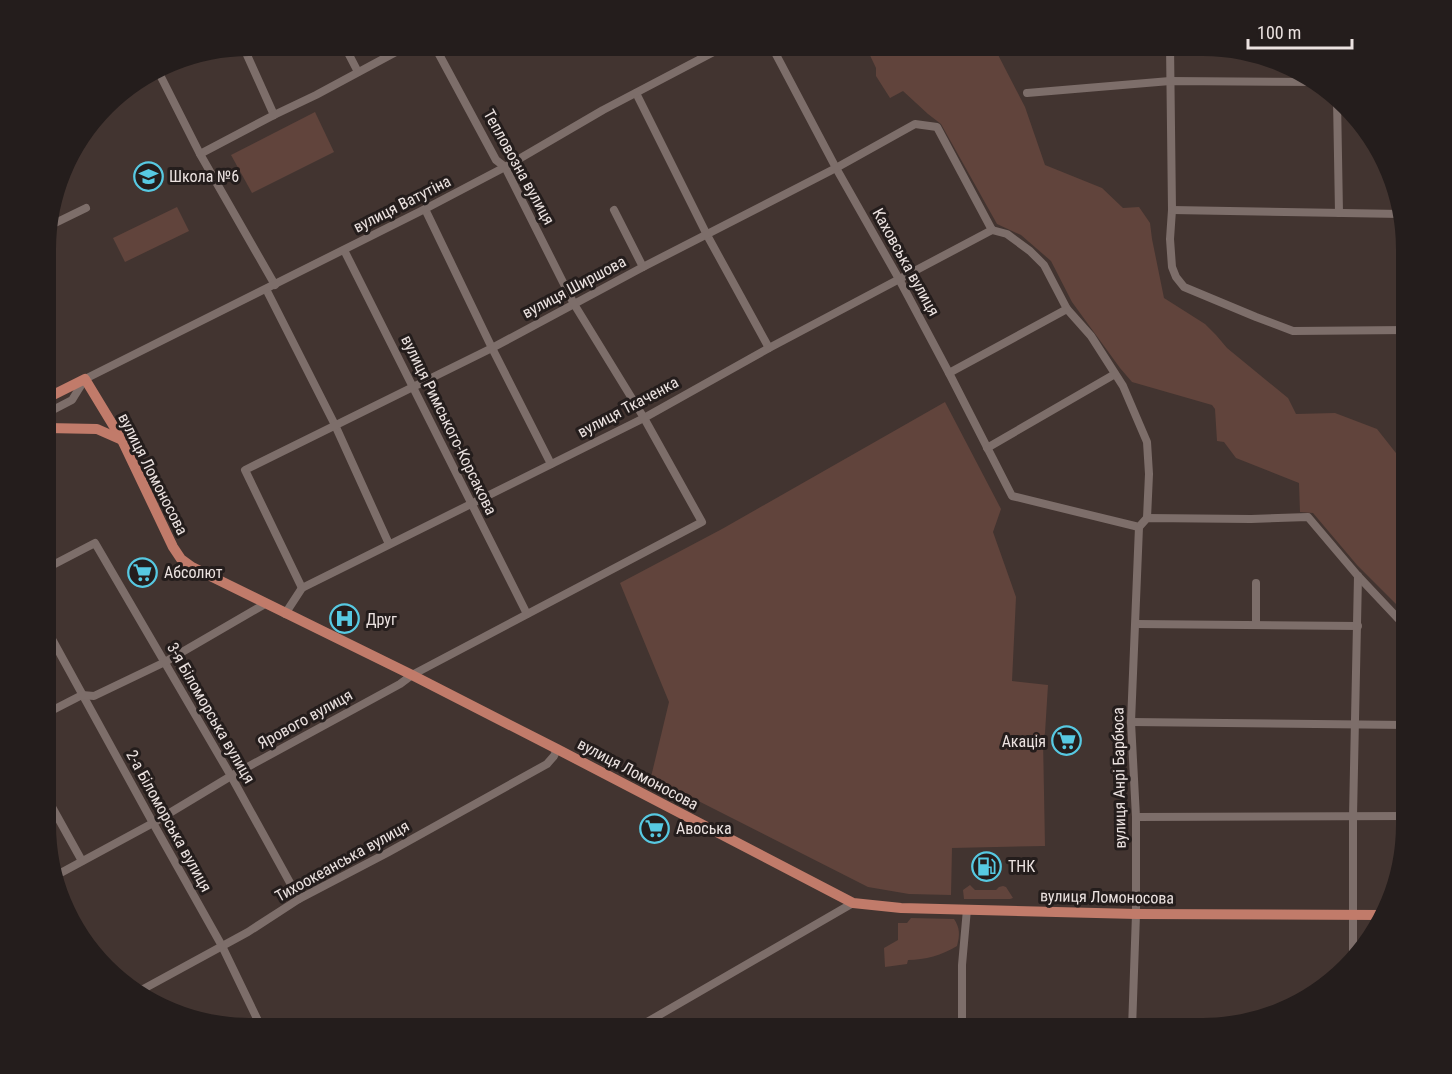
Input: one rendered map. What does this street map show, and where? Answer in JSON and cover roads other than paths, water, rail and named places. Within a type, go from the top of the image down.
[{"type":"main road","name":"вулиця Ватутіна","points":[[56,394],[85,379]]},
{"type":"main road","name":"вулиця Ломоносова","points":[[85,379],[122,440],[164,530],[181,559],[204,574],[412,675],[853,903],[901,908],[1136,914],[1374,915]]},
{"type":"main road","points":[[56,428],[97,429],[122,440]]},
{"type":"street","points":[[248,56],[274,115]]},
{"type":"street","points":[[350,56],[358,72]]},
{"type":"street","points":[[200,154],[388,56]]},
{"type":"street","name":"Тепловозна вулиця","points":[[440,56],[496,160],[505,167],[574,304],[644,418],[702,522]]},
{"type":"street","name":"вулиця Ватутіна","points":[[56,408],[72,400],[85,379],[425,209],[505,167],[603,110],[706,56]]},
{"type":"street","name":"Каховська вулиця","points":[[777,56],[836,168],[899,279],[1011,496],[1139,527]]},
{"type":"street","points":[[1170,56],[1172,210],[1170,238],[1172,267],[1184,287],[1293,331],[1396,330]]},
{"type":"street","points":[[161,76],[200,154],[275,285]]},
{"type":"street","points":[[1027,93],[1170,81],[1301,82]]},
{"type":"street","points":[[636,93],[707,235],[769,348]]},
{"type":"street","points":[[1337,109],[1339,213]]},
{"type":"street","name":"вулиця Ширшова","points":[[302,588],[245,470],[492,348],[836,168],[915,124],[938,127],[992,230]]},
{"type":"street","points":[[57,221],[86,208]]},
{"type":"street","points":[[425,209],[551,464]]},
{"type":"street","points":[[614,210],[643,267]]},
{"type":"street","points":[[1172,210],[1393,214]]},
{"type":"street","points":[[992,230],[1007,234],[1044,265],[1067,309],[1091,336],[1123,386],[1147,442],[1149,474],[1147,518],[1139,527]]},
{"type":"street","name":"вулиця Ткаченка","points":[[302,588],[644,418],[769,348],[992,230]]},
{"type":"street","name":"вулиця Римського-Корсакова","points":[[344,250],[527,614]]},
{"type":"street","points":[[266,289],[335,425],[390,544]]},
{"type":"street","points":[[949,373],[1067,309]]},
{"type":"street","points":[[987,448],[1115,374]]},
{"type":"street","points":[[1147,518],[1308,517],[1396,616]]},
{"type":"street","name":"Ярового вулиця","points":[[61,873],[400,684],[412,675],[702,522]]},
{"type":"street","name":"вулиця Анрі Барбюса","points":[[1132,1018],[1136,817],[1131,722],[1139,527]]},
{"type":"street","name":"3-я Біломорська вулиця","points":[[56,563],[94,543],[231,776],[298,899]]},
{"type":"street","points":[[1353,947],[1358,576]]},
{"type":"street","points":[[1256,584],[1256,624]]},
{"type":"street","points":[[285,614],[302,588]]},
{"type":"street","points":[[56,708],[82,695],[94,696],[165,662],[265,604]]},
{"type":"street","points":[[1136,624],[1358,626]]},
{"type":"street","name":"2-а Біломорська вулиця","points":[[56,647],[222,946],[257,1018]]},
{"type":"street","points":[[1131,722],[1396,725]]},
{"type":"street","name":"Тихоокеанська вулиця","points":[[145,988],[248,932],[298,899],[387,853],[548,764],[557,749]]},
{"type":"street","points":[[56,814],[82,861]]},
{"type":"street","points":[[1136,817],[1396,816]]},
{"type":"street","points":[[654,1018],[853,903]]},
{"type":"street","points":[[962,1018],[962,965],[967,909]]},
{"type":"place","name":"Школа №6","points":[[148,176]]},
{"type":"place","name":"Абсолют","points":[[143,572]]},
{"type":"place","name":"Друг","points":[[345,619]]},
{"type":"place","name":"Акація","points":[[1067,741]]},
{"type":"place","name":"Авоська","points":[[655,828]]},
{"type":"place","name":"ТНК","points":[[987,866]]}]
